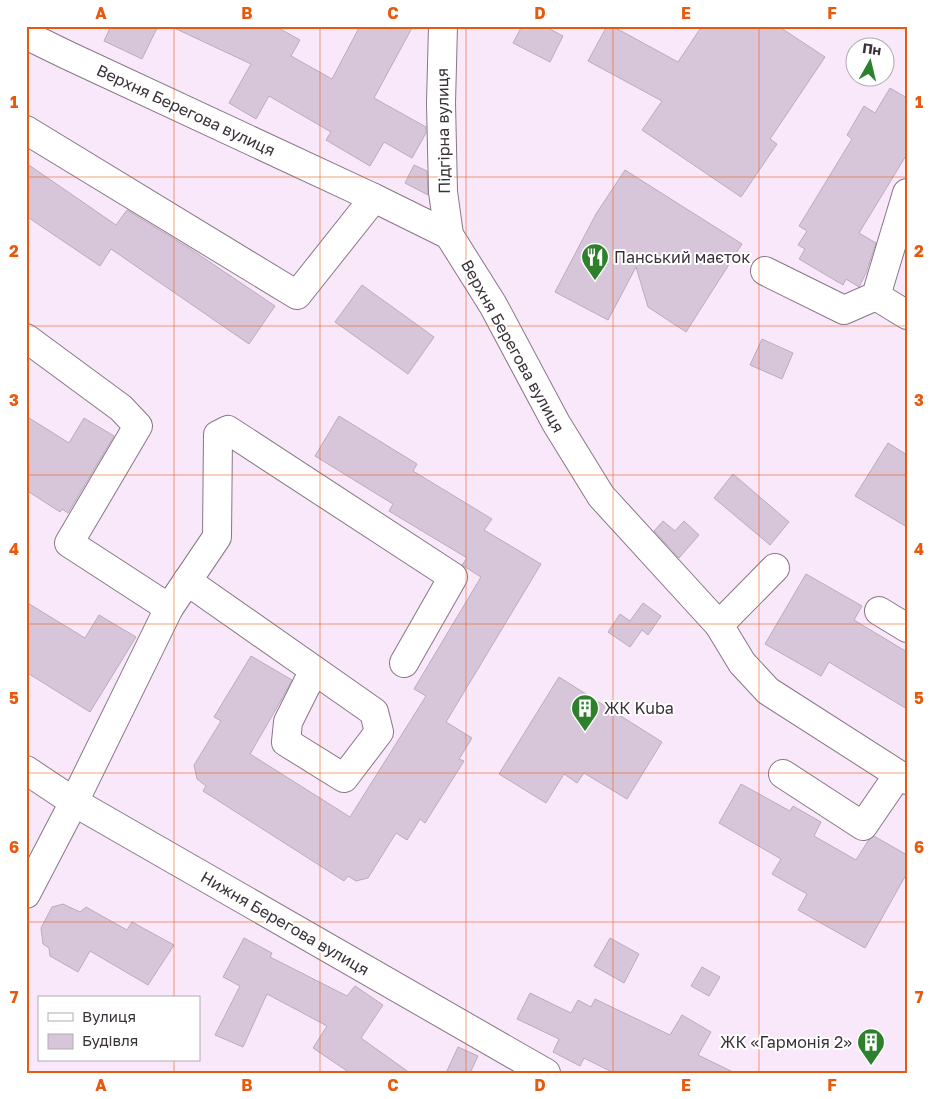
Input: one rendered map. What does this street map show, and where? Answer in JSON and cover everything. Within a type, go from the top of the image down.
[{"type":"street","name":"Підгірна вулиця","points":[[443,26],[441,103],[443,192],[449,235]]},
{"type":"street","name":"Верхня Берегова вулиця","points":[[26,35],[449,235],[493,305],[556,423],[601,496],[719,625],[742,663],[768,691],[902,778]]},
{"type":"street","points":[[26,130],[297,294],[374,198]]},
{"type":"street","points":[[764,271],[844,310],[876,296],[907,193]]},
{"type":"street","points":[[876,296],[907,315]]},
{"type":"street","points":[[26,338],[121,408],[138,426],[69,543],[169,608]]},
{"type":"street","points":[[26,894],[74,802],[169,608],[217,537],[218,435],[228,430],[453,577],[404,663]]},
{"type":"street","points":[[719,625],[775,568]]},
{"type":"street","points":[[187,581],[314,670]]},
{"type":"street","points":[[879,611],[907,628]]},
{"type":"street","name":"Нижня Берегова вулиця","points":[[26,770],[74,802],[546,1073]]},
{"type":"street","points":[[783,774],[863,826],[902,778]]},
{"type":"building","points":[[111,26],[158,26],[142,59],[104,41]]},
{"type":"building","points":[[170,26],[275,26],[300,40],[291,56],[332,79],[360,26],[413,26],[374,98],[426,127],[426,133],[412,158],[384,142],[370,166],[326,140],[331,132],[269,96],[256,119],[229,103],[251,64]]},
{"type":"building","points":[[522,26],[544,26],[563,36],[550,62],[513,43]]},
{"type":"building","points":[[607,26],[612,26],[678,62],[702,26],[778,26],[825,57],[770,139],[777,144],[741,197],[642,130],[662,101],[588,61]]},
{"type":"building","points":[[890,88],[907,98],[907,154],[859,233],[876,243],[866,273],[859,287],[846,279],[843,285],[799,259],[805,249],[798,245],[807,231],[799,226],[852,139],[847,135],[864,106],[875,113]]},
{"type":"building","points":[[26,163],[116,225],[127,210],[192,250],[275,306],[249,344],[111,249],[100,266],[26,216]]},
{"type":"building","points":[[414,165],[427,171],[428,195],[405,183]]},
{"type":"building","points":[[625,170],[742,244],[686,332],[648,307],[636,267],[608,320],[555,292],[596,214]]},
{"type":"building","points":[[362,285],[434,337],[408,374],[335,322]]},
{"type":"building","points":[[762,339],[793,353],[782,379],[750,365]]},
{"type":"building","points":[[26,416],[69,443],[84,418],[114,436],[68,513],[62,509],[60,512],[26,490]]},
{"type":"building","points":[[339,416],[417,464],[413,471],[492,519],[484,530],[541,564],[446,722],[472,738],[459,759],[464,761],[425,823],[420,819],[407,840],[396,833],[368,878],[356,881],[348,876],[344,881],[203,791],[206,786],[197,779],[194,765],[221,721],[214,717],[251,656],[292,680],[250,754],[350,817],[426,696],[414,689],[481,577],[462,565],[467,558],[389,511],[393,504],[315,456]]},
{"type":"building","points":[[888,443],[907,455],[907,527],[855,496]]},
{"type":"building","points":[[733,474],[789,522],[770,545],[714,498]]},
{"type":"building","points":[[663,521],[675,531],[684,521],[699,535],[679,558],[654,531]]},
{"type":"building","points":[[806,574],[862,606],[854,620],[907,652],[907,709],[829,662],[821,676],[765,644]]},
{"type":"building","points":[[26,602],[85,638],[99,615],[136,637],[90,712],[26,672]]},
{"type":"building","points":[[643,603],[661,616],[648,635],[642,630],[630,647],[608,632],[620,614],[630,621]]},
{"type":"building","name":"ЖК Kuba","points":[[559,677],[662,742],[627,799],[584,773],[577,783],[564,774],[546,803],[499,774]]},
{"type":"building","points":[[741,784],[790,811],[793,806],[821,822],[814,836],[856,860],[868,841],[874,836],[907,855],[907,873],[865,948],[798,910],[807,894],[772,874],[781,859],[719,823]]},
{"type":"building","points":[[63,904],[80,912],[86,907],[127,930],[132,922],[174,945],[148,985],[90,951],[78,972],[50,956],[49,948],[43,944],[41,928],[52,907]]},
{"type":"building","points":[[244,938],[272,953],[270,957],[347,996],[355,986],[383,1005],[361,1038],[410,1073],[350,1073],[313,1048],[327,1026],[267,994],[243,1047],[215,1035],[240,986],[223,977]]},
{"type":"building","points":[[610,938],[639,954],[624,983],[594,966]]},
{"type":"building","points":[[702,967],[720,977],[709,996],[691,986]]},
{"type":"building","points":[[530,993],[571,1013],[578,1000],[591,1007],[595,999],[670,1035],[682,1015],[711,1032],[698,1055],[735,1073],[614,1073],[584,1058],[580,1066],[553,1052],[559,1039],[517,1019]]},
{"type":"building","points":[[458,1047],[478,1056],[470,1073],[446,1073]]},
{"type":"place","name":"Панський маєток","points":[[595,281]]},
{"type":"place","name":"ЖК Kuba","points":[[585,732]]},
{"type":"place","name":"ЖК «Гармонія 2»","points":[[871,1066]]}]
